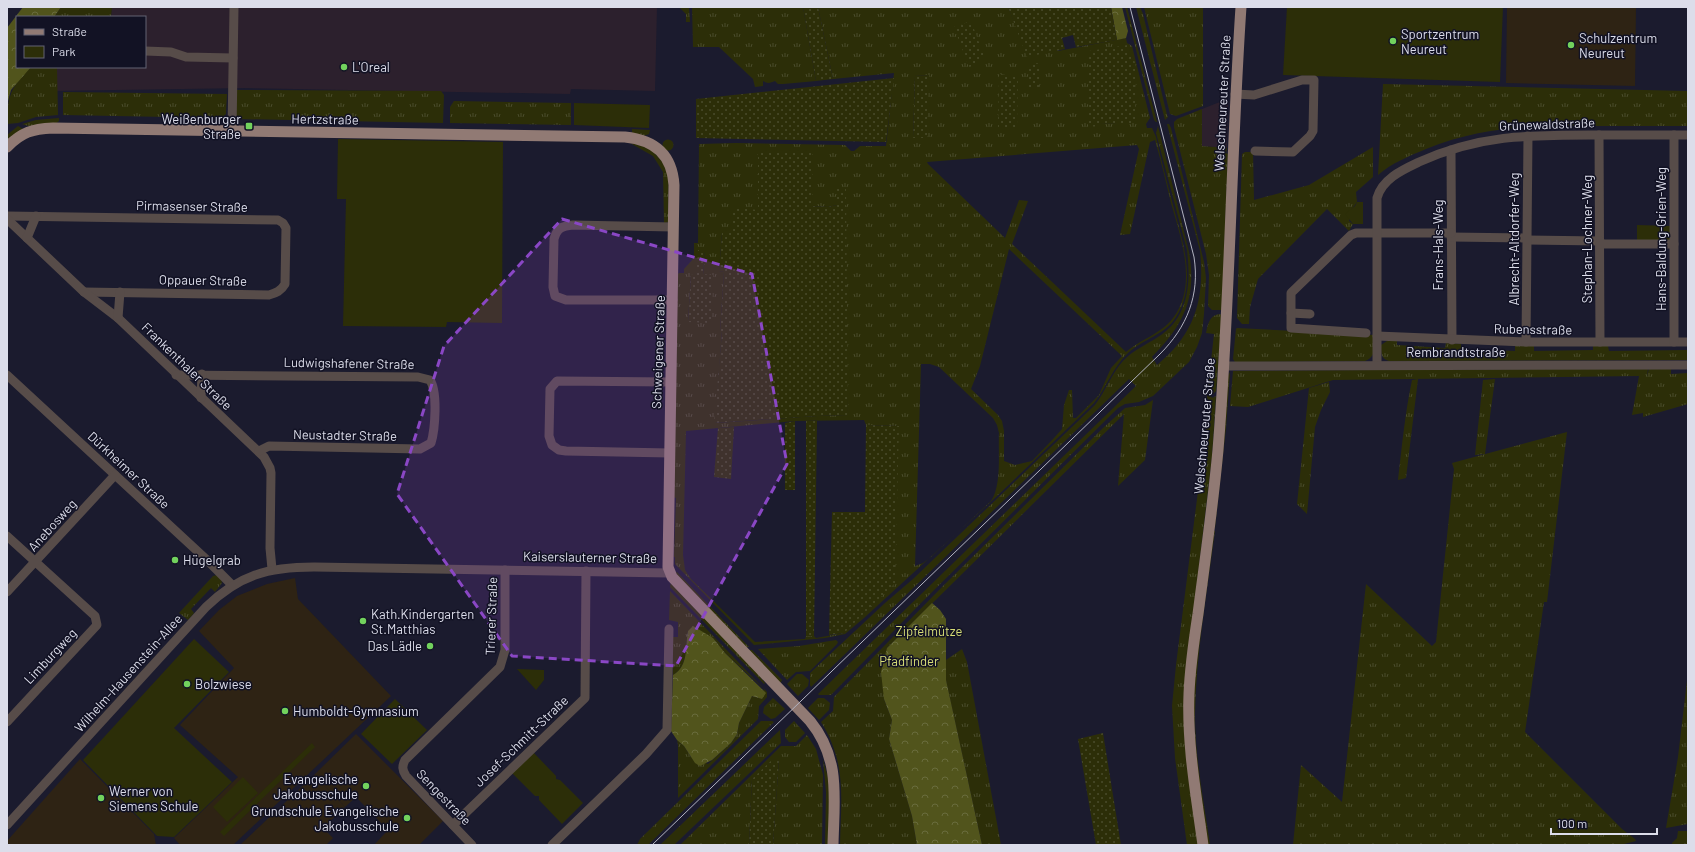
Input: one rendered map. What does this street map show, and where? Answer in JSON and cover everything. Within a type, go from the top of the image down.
[{"type":"main road","name":"Welschneureuter Straße","points":[[1203,845],[1189,742],[1189,692],[1218,452],[1229,277],[1233,153],[1236,120],[1235,94],[1241,7]]},
{"type":"main road","name":"Hertzstraße","points":[[7,147],[22,134],[38,129],[619,137],[639,139],[648,142]]},
{"type":"main road","name":"Schweigener Straße","points":[[648,142],[663,154],[672,170],[674,185],[667,562],[669,573]]},
{"type":"main road","name":"Kaiserslauterner Straße","points":[[669,573],[804,714],[821,735],[830,757],[834,787],[833,845]]},
{"type":"street","points":[[232,131],[234,7]]},
{"type":"street","points":[[146,51],[171,52],[186,57],[233,58]]},
{"type":"street","points":[[1235,94],[1254,95],[1302,80],[1314,80],[1313,131],[1310,136],[1293,152],[1255,151]]},
{"type":"street","name":"Stephan-Lochner-Weg","points":[[1599,135],[1600,342]]},
{"type":"street","name":"Hans-Baldung-Grien-Weg","points":[[1674,135],[1674,342]]},
{"type":"street","name":"Grünewaldstraße","points":[[1377,365],[1377,198],[1384,184],[1392,177],[1413,164],[1451,150],[1484,141],[1528,136],[1688,135]]},
{"type":"street","name":"Albrecht-Altdorfer-Weg","points":[[1526,342],[1528,136]]},
{"type":"street","name":"Frans-Hals-Weg","points":[[1451,150],[1452,340]]},
{"type":"street","points":[[27,238],[36,216]]},
{"type":"street","name":"Pirmasenser Straße","points":[[7,217],[36,216],[278,220],[283,223],[286,228],[284,286]]},
{"type":"street","name":"Frankenthaler Straße","points":[[7,217],[84,292],[118,318],[176,375],[259,451],[268,463],[271,473],[270,548],[272,569]]},
{"type":"street","points":[[673,227],[562,226],[556,233],[554,239],[553,287],[555,296],[566,300],[673,300]]},
{"type":"street","points":[[1366,333],[1291,328],[1291,293],[1351,235],[1356,232],[1674,244]]},
{"type":"street","name":"Oppauer Straße","points":[[84,292],[269,295],[279,291],[284,286]]},
{"type":"street","points":[[118,318],[120,292]]},
{"type":"street","points":[[1291,314],[1310,314]]},
{"type":"street","name":"Rubensstraße","points":[[1377,336],[1526,342],[1688,342]]},
{"type":"street","name":"Rembrandtstraße","points":[[1223,366],[1688,365]]},
{"type":"street","points":[[201,398],[202,374]]},
{"type":"street","name":"Ludwigshafener Straße","points":[[176,375],[202,374],[418,377],[428,379],[433,384],[434,392],[433,435],[431,443]]},
{"type":"street","name":"Dürkheimer Straße","points":[[7,375],[207,560],[232,585]]},
{"type":"street","points":[[670,453],[559,450],[552,445],[549,436],[550,389],[557,381],[671,382]]},
{"type":"street","name":"Neustadter Straße","points":[[259,451],[270,446],[420,449],[431,443]]},
{"type":"street","name":"Anebosweg","points":[[7,592],[115,475]]},
{"type":"street","points":[[7,536],[35,562]]},
{"type":"street","name":"Limburgweg","points":[[7,722],[97,625],[95,616],[35,562]]},
{"type":"street","name":"Kaiserslauterner Straße","points":[[272,569],[314,567],[669,573]]},
{"type":"street","name":"Wilhelm-Hausenstein-Allee","points":[[7,825],[206,607],[232,585],[251,576],[272,569]]},
{"type":"street","name":"Trierer Straße","points":[[402,766],[405,760],[500,667],[505,650],[505,570]]},
{"type":"street","name":"Josef-Schmitt-Straße","points":[[453,825],[585,698],[586,571]]},
{"type":"street","points":[[552,845],[646,754],[667,730],[669,629]]},
{"type":"street","name":"Sengestraße","points":[[402,766],[406,776],[472,845]]},
{"type":"street","name":"Wilhelm-Hausenstein-Allee","points":[[7,819],[16,814]]},
{"type":"highlighted area","points":[[562,219],[752,274],[787,464],[676,666],[512,656],[397,494],[444,346]]},
{"type":"shaded area","points":[[112,7],[657,7],[655,91],[571,89],[570,94],[247,88],[50,91],[50,68],[146,68],[146,16],[111,16]]},
{"type":"shaded area","name":"Schulzentrum Neureut","points":[[1507,7],[1636,7],[1635,86],[1506,83]]},
{"type":"shaded area","points":[[1225,100],[1228,101],[1227,148],[1202,146],[1202,109]]},
{"type":"shaded area","name":"Humboldt-Gymnasium","points":[[295,578],[298,599],[391,696],[233,845],[180,845],[174,838],[238,777],[180,725],[234,668],[199,631],[219,610],[237,596],[267,584]]},
{"type":"shaded area","name":"Evangelische Jakobusschule","points":[[356,734],[443,821],[419,845],[374,845],[388,830],[356,797],[345,807],[314,775]]},
{"type":"shaded area","points":[[80,759],[154,834],[156,845],[7,845],[7,841]]},
{"type":"shaded area","points":[[314,775],[345,807],[323,828],[333,838],[326,845],[240,845]]},
{"type":"green space","points":[[23,7],[61,7],[55,16],[16,16]]},
{"type":"green space","points":[[61,7],[112,7],[111,16],[55,16]]},
{"type":"green space","points":[[679,7],[689,7],[690,22],[686,22],[686,14]]},
{"type":"green space","points":[[692,7],[803,7],[816,81],[778,84],[775,81],[766,83],[763,81],[763,86],[755,87],[753,79],[719,47],[693,47]]},
{"type":"green space","points":[[803,7],[818,7],[833,79],[816,81]]},
{"type":"green space","points":[[818,7],[1008,7],[1018,31],[1058,51],[1126,38],[1127,43],[1132,46],[1150,118],[1146,124],[1147,128],[1152,128],[1156,137],[1184,247],[1187,276],[1186,290],[1183,304],[1171,323],[1160,333],[1140,344],[1128,353],[1122,359],[1094,403],[996,497],[956,534],[991,501],[994,494],[997,486],[999,468],[999,433],[993,418],[939,367],[930,364],[921,364],[915,566],[928,559],[845,634],[825,638],[754,645],[675,564],[676,498],[673,497],[677,275],[679,273],[684,273],[684,269],[694,258],[694,243],[698,243],[699,144],[736,143],[845,145],[851,151],[854,151],[860,146],[886,146],[894,73],[833,79]],"holes":[[[1128,51],[1132,51],[1135,122],[1100,124]],[[929,75],[913,138],[915,76]],[[1155,140],[1183,246],[1186,277],[1185,291],[1181,305],[1168,324],[1126,352],[1012,244],[1028,201],[1019,200],[1005,238],[927,162],[1137,145],[1139,149],[1120,235],[1130,234],[1150,142]],[[758,152],[812,206],[828,207],[837,205],[848,415],[715,423],[722,331],[720,331],[724,272],[719,271],[722,233],[731,234],[758,210]],[[1009,249],[1122,356],[1111,368],[1099,395],[1076,418],[1073,418],[1072,390],[1069,390],[1064,405],[1062,429],[1032,461],[1015,465],[1004,461],[1004,431],[1002,421],[998,415],[971,389],[980,366]],[[705,251],[703,275],[713,275],[688,321],[691,275],[696,275]],[[864,420],[866,425],[899,426],[844,633],[816,638],[814,636],[806,636],[805,639],[755,642],[691,579],[685,570],[683,555],[686,431],[795,421]]]},
{"type":"green space","points":[[1008,7],[1111,7],[1117,40],[1076,47],[1073,35],[1062,38],[1065,49],[1027,57]]},
{"type":"green space","points":[[1111,7],[1122,7],[1128,31],[1126,38],[1117,40]]},
{"type":"green space","points":[[1125,7],[1127,7],[1157,122],[1154,120]]},
{"type":"green space","points":[[1136,7],[1140,7],[1143,14],[1168,117],[1165,120]]},
{"type":"green space","points":[[1144,7],[1203,7],[1203,106],[1176,116],[1170,114]]},
{"type":"green space","name":"Sportzentrum Neureut","points":[[1287,7],[1503,7],[1500,82],[1283,75]]},
{"type":"green space","points":[[16,16],[16,68],[30,68],[11,90],[7,105],[7,28]]},
{"type":"green space","points":[[971,21],[984,56],[977,65],[969,67],[954,27]]},
{"type":"green space","points":[[1128,45],[1128,51],[1132,51],[1136,67],[1135,123],[1100,124],[1100,126],[1088,127],[1089,51]]},
{"type":"green space","points":[[1029,64],[1041,64],[1039,88],[1028,87]]},
{"type":"green space","points":[[30,68],[57,68],[58,115],[36,117],[18,123],[7,124],[9,99],[19,80]]},
{"type":"green space","points":[[999,74],[1018,76],[1017,127],[998,129]]},
{"type":"green space","points":[[929,75],[927,138],[913,138],[915,76]]},
{"type":"green space","points":[[894,78],[886,142],[696,138],[696,99]]},
{"type":"green space","points":[[1383,84],[1688,91],[1688,126],[1547,126],[1487,132],[1447,141],[1426,149],[1395,163],[1378,175]]},
{"type":"green space","points":[[235,90],[441,91],[444,95],[443,123],[235,119]]},
{"type":"green space","points":[[63,92],[227,94],[226,114],[221,118],[63,115]]},
{"type":"green space","points":[[454,101],[571,103],[571,125],[450,123],[450,107]]},
{"type":"green space","points":[[574,103],[650,105],[649,128],[574,125]]},
{"type":"green space","points":[[1202,109],[1202,146],[1227,148],[1226,153],[1228,154],[1222,310],[1212,310],[1208,306],[1209,275],[1206,254],[1174,127],[1174,122],[1177,119]]},
{"type":"green space","points":[[59,118],[59,121],[56,124],[46,127],[36,127],[22,124],[36,120]]},
{"type":"green space","points":[[1167,124],[1169,124],[1171,128],[1204,262],[1206,278],[1202,333],[1189,362],[1153,396],[1139,402],[1125,404],[1118,408],[920,604],[831,695],[819,695],[818,694],[1136,386],[1129,379],[811,687],[810,673],[913,579],[1095,405],[1115,371],[1127,357],[1168,329],[1182,310],[1186,299],[1189,275],[1187,250],[1156,133],[1158,126],[1189,252],[1191,283],[1186,309],[1180,321],[1163,345],[1152,357],[1157,365],[1170,353],[1189,328],[1199,300],[1201,285],[1200,251]]},
{"type":"green space","points":[[18,126],[25,130],[7,140],[7,135]]},
{"type":"green space","points":[[632,129],[650,130],[649,134],[644,136],[632,135]]},
{"type":"green space","points":[[338,139],[503,142],[502,323],[447,322],[446,327],[343,326],[346,199],[337,199]]},
{"type":"green space","points":[[668,139],[672,141],[674,145],[672,149],[668,151],[664,149],[662,145],[664,141]]},
{"type":"green space","points":[[630,143],[649,147],[669,169],[668,222],[664,224],[663,172],[653,156]]},
{"type":"green space","points":[[1373,147],[1373,177],[1356,192],[1357,202],[1352,209],[1349,221],[1353,224],[1349,231],[1327,209],[1258,279],[1250,307],[1249,324],[1242,324],[1237,318],[1242,154],[1245,152],[1253,152],[1254,200],[1309,185]]},
{"type":"green space","points":[[758,152],[812,153],[812,206],[828,207],[837,205],[837,189],[846,189],[848,415],[714,423],[722,332],[720,331],[724,272],[719,271],[722,233],[731,233],[731,207],[758,210]]},
{"type":"green space","points":[[1357,202],[1363,202],[1363,224],[1353,224],[1345,214],[1355,206]]},
{"type":"green space","points":[[1637,225],[1671,226],[1671,241],[1637,240]]},
{"type":"green space","points":[[698,250],[705,251],[703,274],[713,275],[712,323],[688,322],[691,274],[696,275]]},
{"type":"green space","points":[[1219,314],[1222,315],[1216,391],[1211,396],[1212,398],[1216,396],[1212,457],[1189,650],[1200,845],[1187,845],[1175,758],[1172,706],[1209,404],[1207,397],[1214,334],[1206,333],[1211,319]]},
{"type":"green space","points":[[1237,328],[1374,335],[1374,350],[1371,357],[1365,361],[1235,362],[1233,359]]},
{"type":"green space","points":[[1387,341],[1397,341],[1397,345],[1445,348],[1446,343],[1461,344],[1461,349],[1515,351],[1515,346],[1534,346],[1534,351],[1593,350],[1593,346],[1608,346],[1609,351],[1688,350],[1688,360],[1389,361],[1384,359],[1381,351],[1381,345]]},
{"type":"green space","points":[[1648,368],[1647,377],[1649,368],[1671,368],[1671,374],[1688,373],[1688,404],[1643,417],[1643,413],[1632,415],[1639,376],[1333,380],[1248,407],[1230,406],[1233,371]]},
{"type":"green space","points":[[1230,372],[1226,428],[1215,528],[1212,527],[1228,376]]},
{"type":"green space","points":[[1418,379],[1406,478],[1398,480],[1412,380]]},
{"type":"green space","points":[[1495,379],[1485,454],[1475,455],[1483,380]]},
{"type":"green space","points":[[1329,382],[1330,392],[1315,427],[1307,514],[1297,504],[1309,388]]},
{"type":"green space","points":[[1153,400],[1145,460],[1118,486],[1124,414],[887,648],[884,699],[892,720],[889,739],[912,816],[917,845],[840,845],[841,782],[839,767],[829,737],[821,722],[833,711],[834,697],[943,586],[1103,428],[1125,408],[1145,405]]},
{"type":"green space","points":[[795,421],[795,490],[785,490],[785,423]]},
{"type":"green space","points":[[806,421],[817,421],[814,636],[806,636]]},
{"type":"green space","points":[[866,425],[899,426],[895,583],[844,633],[829,635],[832,512],[865,512]]},
{"type":"green space","points":[[734,427],[731,479],[714,477],[718,428]]},
{"type":"green space","points":[[1567,432],[1547,602],[1544,602],[1525,732],[1622,829],[1636,841],[1620,845],[1293,845],[1301,765],[1342,802],[1366,584],[1432,646],[1436,642],[1454,469],[1452,463]]},
{"type":"green space","points":[[1212,531],[1215,531],[1197,669],[1195,715],[1198,764],[1210,845],[1208,845],[1196,767],[1193,685]]},
{"type":"green space","points":[[677,572],[749,647],[745,647],[674,574]]},
{"type":"green space","points":[[217,575],[221,579],[222,583],[215,592],[211,588],[191,609],[194,613],[188,620],[179,613],[213,576]]},
{"type":"green space","points":[[671,582],[752,666],[765,683],[764,684],[670,587]]},
{"type":"green space","points":[[670,591],[767,692],[767,697],[759,706],[758,719],[678,798],[677,740],[684,746],[691,757],[708,764],[731,743],[737,734],[739,723],[752,696],[762,699],[764,689],[725,653],[713,638],[688,631],[682,667],[673,675],[673,637],[678,637],[678,622],[669,620]]},
{"type":"green space","points":[[932,603],[940,610],[946,619],[946,680],[982,845],[917,845],[912,816],[889,739],[892,720],[884,699],[881,672],[887,648]]},
{"type":"green space","points":[[693,626],[713,638],[725,653],[766,693],[762,699],[752,696],[739,723],[737,734],[731,743],[712,760],[700,766],[695,763],[684,746],[677,740],[671,731],[673,675],[682,667],[688,631]]},
{"type":"green space","points":[[194,639],[229,672],[174,728],[232,782],[174,837],[157,836],[83,760]]},
{"type":"green space","points":[[836,640],[838,642],[837,644],[810,671],[796,672],[787,680],[758,649],[799,646]]},
{"type":"green space","points":[[962,649],[967,662],[1001,845],[982,845],[946,681],[946,660]]},
{"type":"green space","points":[[748,650],[752,650],[782,680],[780,684]]},
{"type":"green space","points":[[517,669],[544,670],[544,680],[536,690]]},
{"type":"green space","points":[[1688,672],[1688,824],[1666,828],[1678,757]]},
{"type":"green space","points":[[797,674],[802,674],[809,680],[808,686],[798,696],[787,684]]},
{"type":"green space","points":[[773,698],[785,709],[775,718],[771,719],[763,713],[764,707]]},
{"type":"green space","points":[[818,698],[824,698],[830,703],[829,710],[819,720],[808,708]]},
{"type":"green space","points":[[395,699],[427,730],[392,764],[361,734]]},
{"type":"green space","points":[[761,721],[774,722],[648,845],[637,845],[640,839]]},
{"type":"green space","points":[[794,721],[805,733],[796,742],[789,742],[785,737],[785,730]]},
{"type":"green space","points":[[780,730],[781,743],[674,845],[660,845]]},
{"type":"green space","points":[[1103,733],[1121,845],[1096,845],[1078,739]]},
{"type":"green space","points":[[807,735],[816,749],[823,775],[822,845],[773,845],[779,759],[752,779],[749,845],[680,845],[781,746],[796,746]]},
{"type":"green space","points":[[312,743],[315,747],[224,836],[220,832]]},
{"type":"green space","points":[[533,752],[556,776],[556,779],[560,780],[583,803],[562,824],[539,800],[539,796],[535,796],[512,773]]},
{"type":"green space","points":[[773,759],[779,759],[773,845],[749,845],[752,779]]},
{"type":"green space","points":[[823,759],[829,781],[829,845],[825,845],[826,792]]},
{"type":"green space","points":[[243,777],[258,793],[227,822],[213,807]]},
{"type":"green space","points":[[1678,831],[1688,831],[1688,845],[1672,845],[1677,838]]},
{"type":"tram line","points":[[652,845],[1160,354],[1178,333],[1189,310],[1193,297],[1195,284],[1194,257],[1130,7]]},
{"type":"place","name":"Sportzentrum Neureut","points":[[1393,41]]},
{"type":"place","name":"Schulzentrum Neureut","points":[[1571,45]]},
{"type":"place","name":"L'Oreal","points":[[344,67]]},
{"type":"place","name":"Weißenburger Straße","points":[[249,126]]},
{"type":"place","name":"Hügelgrab","points":[[175,560]]},
{"type":"place","name":"Kath.Kindergarten St.Matthias","points":[[363,621]]},
{"type":"place","name":"Das Lädle","points":[[430,646]]},
{"type":"place","name":"Bolzwiese","points":[[187,684]]},
{"type":"place","name":"Humboldt-Gymnasium","points":[[285,711]]},
{"type":"place","name":"Evangelische Jakobusschule","points":[[366,786]]},
{"type":"place","name":"Werner von Siemens Schule","points":[[101,798]]},
{"type":"place","name":"Grundschule Evangelische Jakobusschule","points":[[407,818]]},
{"type":"park label","name":"Zipfelmütze","points":[[929,631]]},
{"type":"park label","name":"Pfadfinder","points":[[909,661]]}]
